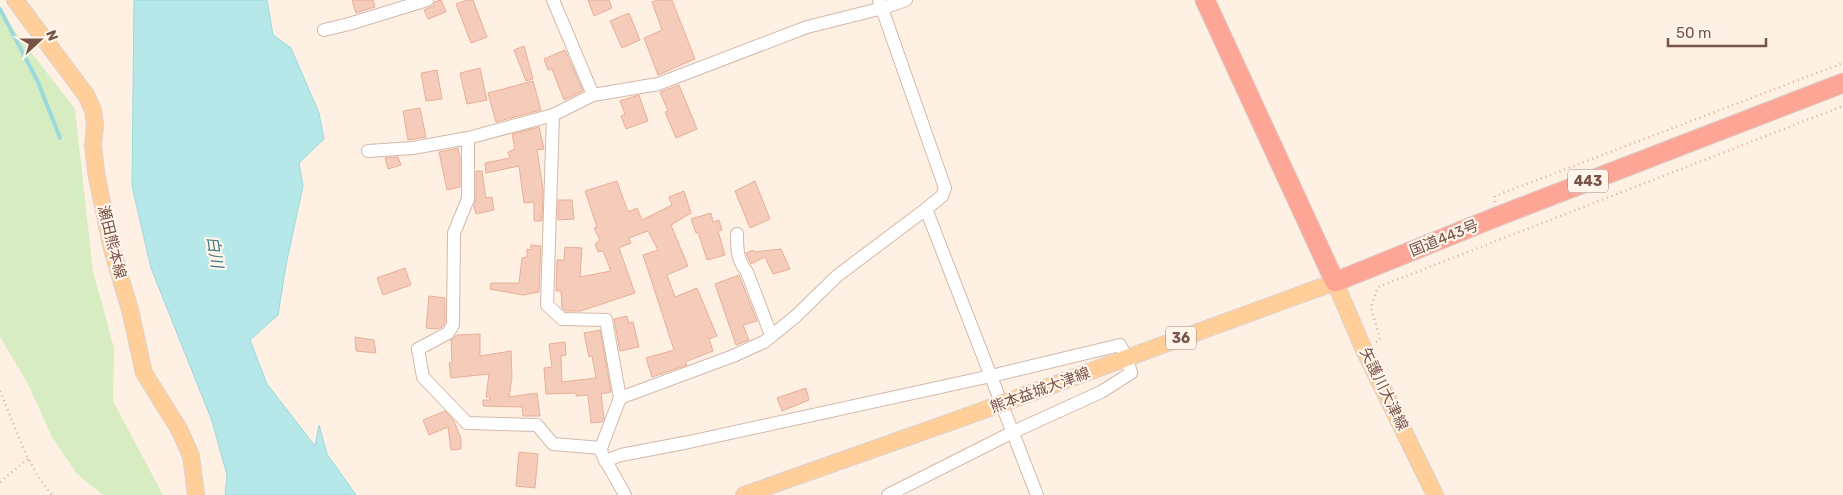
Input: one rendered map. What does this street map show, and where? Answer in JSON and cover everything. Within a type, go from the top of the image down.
[{"type":"highway","points":[[1205,0],[1335,282]]},
{"type":"highway","name":"国道443号","points":[[1335,282],[1496,217],[1843,83]]},
{"type":"main road","name":"瀬田熊本線","points":[[22,2],[86,95],[93,110],[95,125],[93,146],[97,178],[112,249],[130,310],[144,373],[179,429],[191,456],[196,495]]},
{"type":"main road","name":"矢護川大津線","points":[[1335,282],[1364,350],[1435,495]]},
{"type":"main road","name":"熊本益城大津線","points":[[744,495],[1335,282]]},
{"type":"street","points":[[324,30],[427,0]]},
{"type":"street","points":[[553,0],[593,95]]},
{"type":"street","points":[[368,151],[413,148],[468,138],[553,115],[593,95],[658,84],[807,27],[881,4],[906,0]]},
{"type":"street","points":[[620,398],[764,342],[796,316],[837,276],[942,196],[945,188],[881,4]]},
{"type":"street","points":[[553,115],[547,304],[562,319],[606,320],[620,398],[603,455],[625,495]]},
{"type":"street","points":[[468,138],[468,199],[454,232],[453,325],[448,333],[418,349],[423,377],[467,424],[537,425],[553,444],[603,455],[621,455],[991,376],[1120,344],[1127,358],[1131,373],[1101,392],[1013,432],[888,495]]},
{"type":"street","points":[[926,209],[1037,495]]},
{"type":"street","points":[[737,234],[736,252],[740,264],[747,272],[771,335]]},
{"type":"path","points":[[1496,217],[1495,196],[1843,63]]},
{"type":"path","points":[[1364,350],[1380,339],[1371,307],[1378,287],[1843,106]]},
{"type":"path","points":[[0,391],[29,458],[44,486],[52,495]]},
{"type":"path","points":[[0,482],[29,458]]},
{"type":"green space","points":[[0,12],[75,109],[93,271],[114,348],[113,401],[163,495],[103,495],[77,474],[52,437],[28,384],[0,337]]},
{"type":"water","name":"白川","points":[[134,0],[267,0],[273,35],[291,48],[319,113],[324,139],[299,163],[303,186],[286,265],[278,315],[250,340],[267,384],[315,446],[319,425],[327,454],[356,495],[225,495],[227,475],[212,421],[151,268],[132,186]]},
{"type":"building","points":[[352,0],[373,0],[375,7],[356,13]]},
{"type":"building","points":[[441,0],[446,12],[428,19],[424,10]]},
{"type":"building","points":[[473,0],[487,37],[471,43],[456,4]]},
{"type":"building","points":[[588,0],[609,0],[612,8],[594,16]]},
{"type":"building","points":[[672,0],[695,59],[658,75],[644,38],[662,30],[652,2]]},
{"type":"building","points":[[629,13],[640,40],[622,48],[610,21]]},
{"type":"building","points":[[524,46],[533,79],[526,81],[514,50]]},
{"type":"building","points":[[565,50],[583,91],[564,100],[552,69],[548,70],[544,59]]},
{"type":"building","points":[[480,68],[487,100],[467,104],[460,73]]},
{"type":"building","points":[[437,70],[442,99],[426,101],[421,73]]},
{"type":"building","points":[[533,81],[541,110],[496,122],[488,93]]},
{"type":"building","points":[[679,85],[697,129],[676,138],[665,112],[668,111],[660,92]]},
{"type":"building","points":[[639,95],[648,121],[626,129],[621,116],[625,114],[620,101]]},
{"type":"building","points":[[420,108],[426,137],[408,140],[403,111]]},
{"type":"building","points":[[539,127],[544,149],[537,150],[543,189],[542,221],[534,221],[534,202],[524,203],[519,166],[486,173],[485,163],[510,158],[508,152],[515,149],[512,134]]},
{"type":"building","points":[[458,148],[460,187],[447,190],[439,152]]},
{"type":"building","points":[[398,157],[401,165],[388,169],[385,158]]},
{"type":"building","points":[[476,171],[482,171],[486,198],[492,197],[494,210],[476,214],[474,206],[476,199]]},
{"type":"building","points":[[617,181],[628,212],[637,208],[642,220],[672,205],[669,197],[684,191],[691,213],[671,225],[688,266],[667,275],[675,297],[697,288],[717,336],[709,339],[713,351],[685,362],[687,365],[652,377],[646,358],[674,350],[643,255],[658,250],[648,231],[629,238],[631,243],[619,248],[635,293],[581,311],[565,311],[562,308],[561,291],[556,291],[557,260],[564,260],[565,247],[582,248],[580,277],[611,271],[603,251],[598,252],[595,244],[600,240],[594,228],[597,227],[585,191]]},
{"type":"building","points":[[755,181],[770,219],[750,228],[735,191]]},
{"type":"building","points":[[558,200],[572,200],[574,219],[558,220]]},
{"type":"building","points":[[711,213],[713,222],[719,220],[722,230],[718,231],[725,255],[707,260],[698,232],[696,233],[691,219]]},
{"type":"building","points":[[531,245],[541,246],[539,292],[523,295],[490,289],[491,283],[519,283],[522,258],[527,257],[527,249],[531,250]]},
{"type":"building","points":[[781,249],[790,269],[773,274],[765,257],[751,264],[746,253],[753,250],[754,252]]},
{"type":"building","points":[[405,268],[411,285],[383,295],[377,278]]},
{"type":"building","points":[[739,275],[757,321],[743,325],[749,340],[736,345],[715,284]]},
{"type":"building","points":[[429,296],[445,298],[445,323],[437,329],[426,328]]},
{"type":"building","points":[[627,316],[629,323],[633,322],[639,347],[620,351],[614,319]]},
{"type":"building","points":[[600,330],[611,392],[601,394],[604,419],[602,422],[591,423],[588,395],[576,396],[576,393],[546,394],[544,368],[552,367],[549,344],[565,342],[566,355],[561,356],[562,382],[596,378],[592,356],[589,357],[584,333]]},
{"type":"building","points":[[480,334],[480,356],[511,351],[512,377],[509,397],[537,393],[540,416],[523,416],[522,407],[483,406],[483,400],[490,400],[490,397],[486,397],[489,374],[451,378],[449,363],[452,362],[451,340],[457,335]]},
{"type":"building","points":[[355,337],[374,340],[376,353],[356,351]]},
{"type":"building","points":[[806,388],[809,400],[782,411],[777,398]]},
{"type":"building","points":[[445,411],[454,421],[461,439],[461,449],[451,450],[448,427],[429,435],[423,420]]},
{"type":"building","points":[[519,452],[538,454],[535,488],[516,486]]},
{"type":"waterway","points":[[0,9],[38,82],[60,138]]}]
